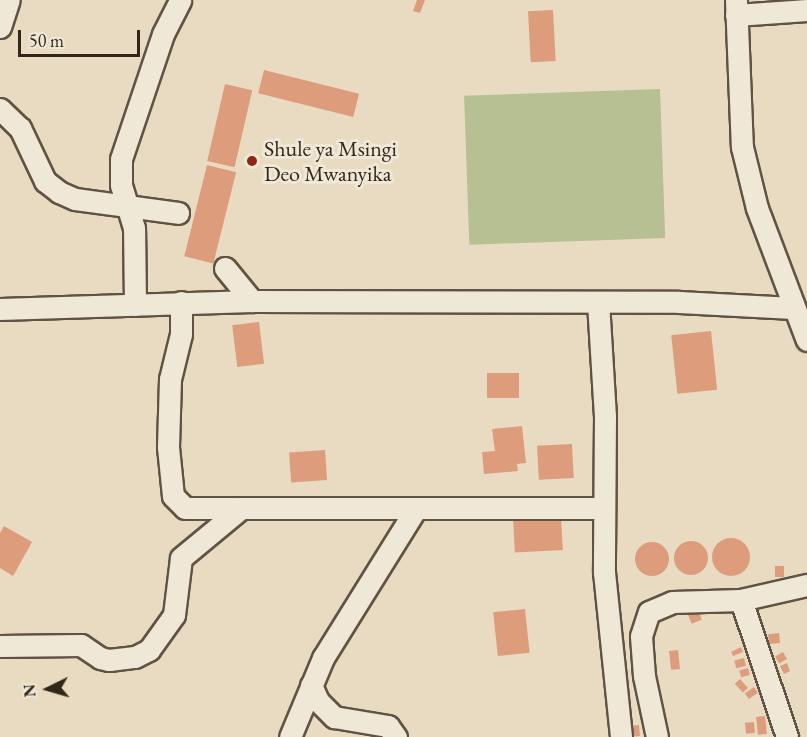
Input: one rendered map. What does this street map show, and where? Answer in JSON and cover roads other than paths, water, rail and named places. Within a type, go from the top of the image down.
[{"type":"street","points":[[0,27],[9,0]]},
{"type":"street","points":[[135,305],[135,240],[129,206],[120,180],[123,150],[146,92],[163,34],[180,0]]},
{"type":"street","points":[[807,10],[736,7],[742,147],[757,208],[807,340]]},
{"type":"street","points":[[0,109],[20,128],[38,172],[51,187],[75,199],[178,213]]},
{"type":"street","points":[[225,268],[252,301]]},
{"type":"street","points":[[0,309],[252,301],[598,302],[793,308]]},
{"type":"street","points":[[598,302],[605,416],[603,508],[607,604],[621,737]]},
{"type":"street","points":[[181,303],[183,318],[171,366],[169,401],[173,496],[187,509],[603,508]]},
{"type":"street","points":[[0,646],[81,645],[100,658],[109,660],[135,657],[148,650],[174,615],[181,558],[239,510]]},
{"type":"street","points":[[290,737],[323,658],[415,510]]},
{"type":"street","points":[[657,737],[644,675],[640,636],[649,612],[662,604],[685,600],[741,600],[807,585]]},
{"type":"street","points":[[741,600],[787,737]]},
{"type":"street","points":[[308,692],[308,737]]},
{"type":"street","points":[[308,692],[334,717],[388,726],[396,737]]},
{"type":"place","name":"Shule ya Msingi Deo Mwanyika","points":[[252,161]]}]
